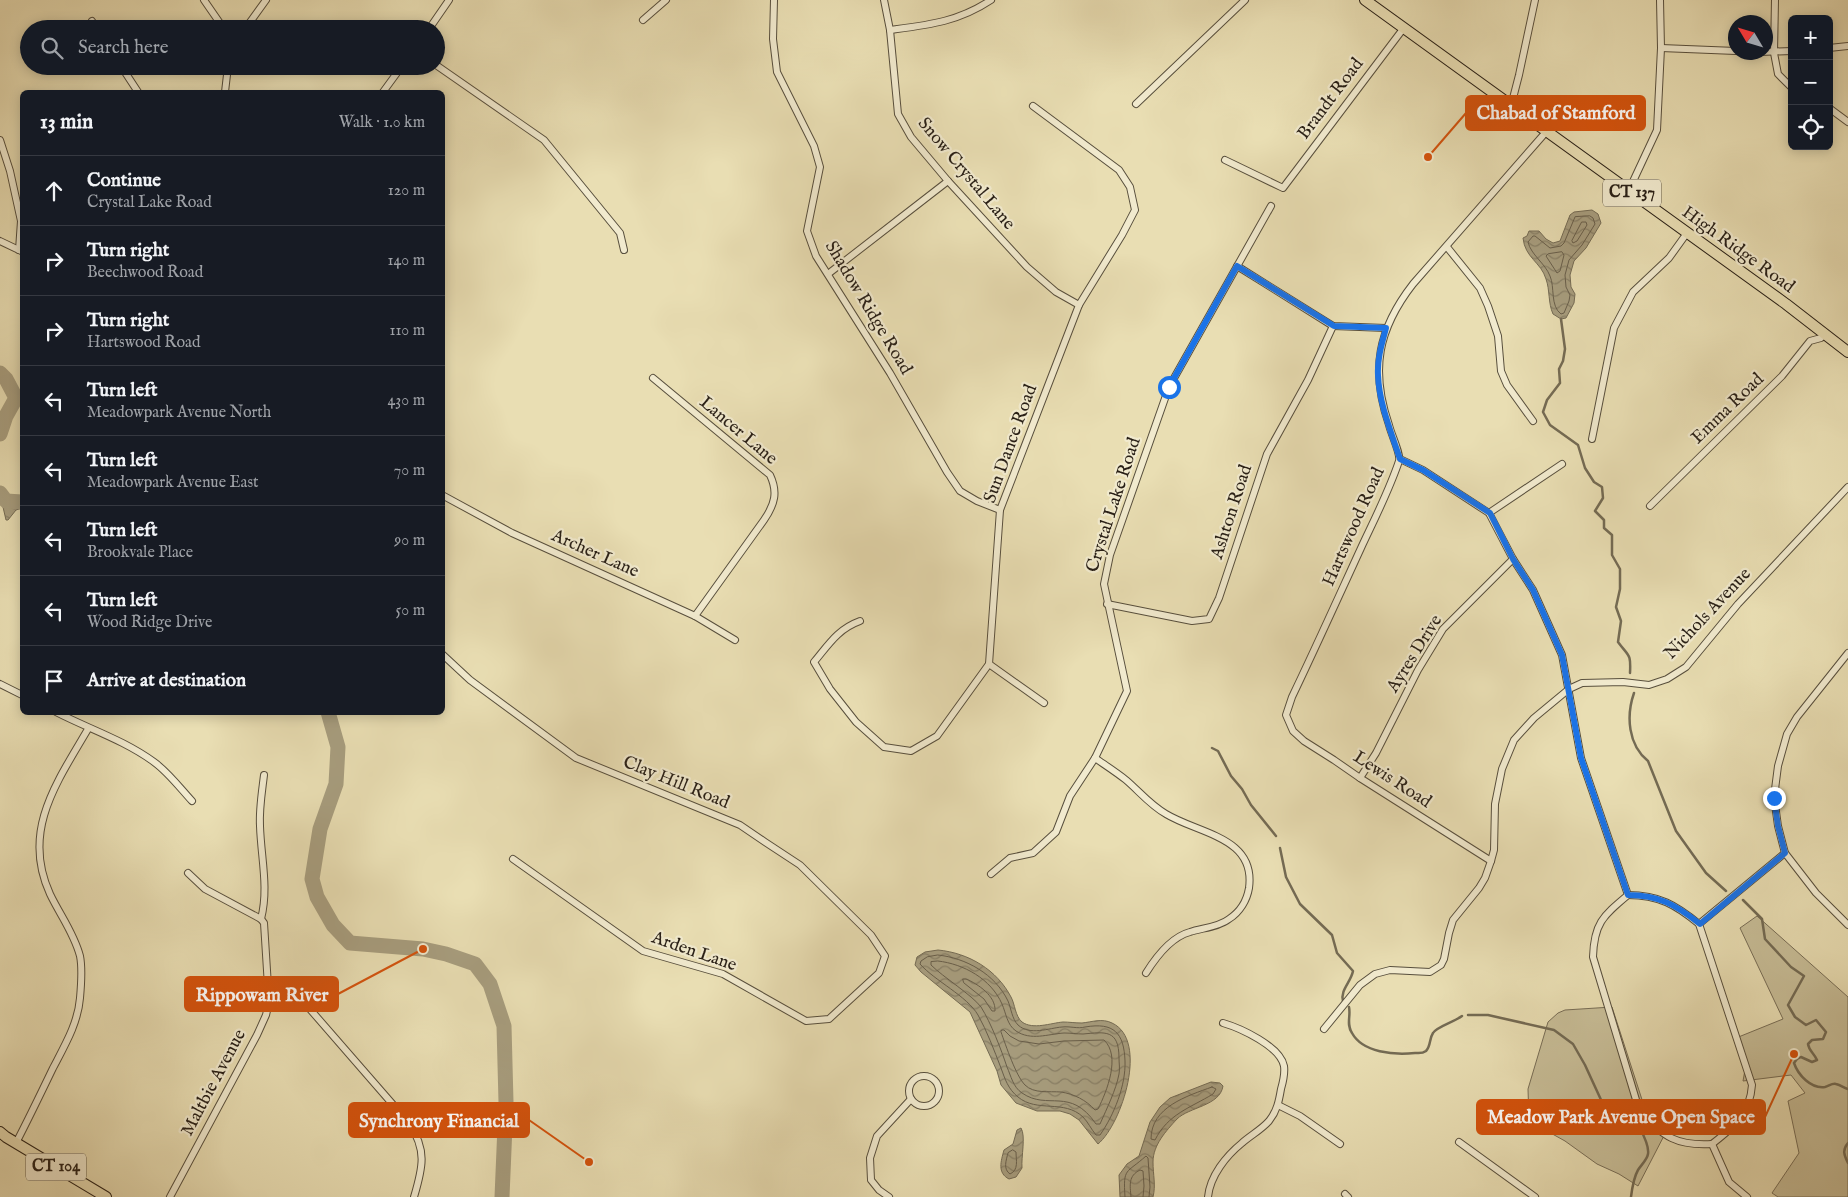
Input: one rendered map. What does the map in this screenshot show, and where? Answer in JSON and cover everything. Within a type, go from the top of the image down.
[{"type":"main road","name":"High Ridge Road","points":[[1364,0],[1629,190],[1848,352]]},
{"type":"main road","name":"CT 104","points":[[2,1135],[106,1197]]},
{"type":"street","points":[[204,0],[218,20]]},
{"type":"street","points":[[252,20],[266,0]]},
{"type":"street","points":[[436,20],[450,0]]},
{"type":"street","points":[[644,20],[666,0]]},
{"type":"street","name":"Shadow Ridge Road","points":[[774,0],[773,39],[776,72],[814,146],[820,167],[807,232],[816,256],[890,373],[960,491],[977,501],[1000,510]]},
{"type":"street","name":"Snow Crystal Lane","points":[[884,0],[890,30],[898,114],[911,137],[948,181],[1027,267],[1056,292],[1079,304]]},
{"type":"street","points":[[890,30],[941,23],[974,11],[991,0]]},
{"type":"street","points":[[1136,104],[1245,0]]},
{"type":"street","points":[[1511,106],[1536,0]]},
{"type":"street","points":[[1629,190],[1657,130],[1661,48],[1660,0]]},
{"type":"street","points":[[1775,0],[1774,53],[1778,74],[1788,84]]},
{"type":"street","name":"Brandt Road","points":[[1225,160],[1283,188],[1403,29]]},
{"type":"street","points":[[1833,48],[1848,46]]},
{"type":"street","points":[[1661,48],[1728,51]]},
{"type":"street","points":[[1774,53],[1788,52]]},
{"type":"street","points":[[445,71],[544,140],[620,233],[624,250]]},
{"type":"street","points":[[127,75],[137,90]]},
{"type":"street","points":[[225,90],[227,75]]},
{"type":"street","points":[[384,90],[395,75]]},
{"type":"street","name":"Sun Dance Road","points":[[988,664],[1000,510],[1079,304],[1122,235],[1135,210],[1130,187],[1119,170],[1033,106]]},
{"type":"street","points":[[1833,111],[1848,122]]},
{"type":"street","name":"Hartswood Road","points":[[1286,715],[1292,696],[1400,459],[1384,409],[1378,374],[1381,346],[1386,328],[1400,301],[1546,132]]},
{"type":"street","points":[[0,140],[10,171],[20,221]]},
{"type":"street","points":[[828,274],[948,181]]},
{"type":"street","name":"Crystal Lake Road","points":[[991,874],[1010,858],[1033,853],[1056,832],[1070,796],[1095,758],[1127,691],[1104,584],[1110,555],[1169,387],[1271,206]]},
{"type":"street","points":[[1592,439],[1614,328],[1633,292],[1669,258],[1687,233]]},
{"type":"street","points":[[0,241],[20,251]]},
{"type":"street","points":[[1447,246],[1480,288],[1498,336],[1501,370],[1507,385],[1533,421]]},
{"type":"street","points":[[1237,266],[1334,326],[1386,328]]},
{"type":"street","name":"Ashton Road","points":[[1108,604],[1192,621],[1209,618],[1219,598],[1267,454],[1308,380],[1334,326]]},
{"type":"street","name":"Emma Road","points":[[1650,506],[1782,376],[1810,340],[1821,338],[1825,334]]},
{"type":"street","name":"Lancer Lane","points":[[653,378],[770,475],[776,493],[773,505],[764,520],[694,616]]},
{"type":"street","points":[[1400,459],[1423,470],[1490,513],[1513,559],[1533,590],[1562,655],[1581,758],[1628,895]]},
{"type":"street","points":[[1490,513],[1562,464]]},
{"type":"street","name":"Nichols Avenue","points":[[1324,1029],[1360,985],[1375,974],[1390,970],[1430,972],[1441,965],[1444,959],[1448,933],[1454,920],[1482,883],[1492,861],[1495,804],[1502,769],[1514,740],[1534,718],[1569,689],[1582,683],[1623,682],[1649,685],[1667,679],[1686,667],[1738,604],[1848,487]]},
{"type":"street","name":"Archer Lane","points":[[445,497],[512,533],[694,616],[735,640]]},
{"type":"street","name":"Ayres Drive","points":[[1360,778],[1376,753],[1418,670],[1443,629],[1513,559]]},
{"type":"street","points":[[860,620],[847,626],[836,635],[814,662],[830,689],[856,722],[884,746],[911,751],[937,736],[988,664],[1044,703]]},
{"type":"street","points":[[1848,653],[1797,717],[1787,734],[1778,766],[1774,798],[1778,826],[1785,853],[1816,893],[1848,924]]},
{"type":"street","name":"Clay Hill Road","points":[[445,657],[470,680],[576,758],[740,825],[800,865],[871,935],[884,956]]},
{"type":"street","points":[[0,684],[20,694]]},
{"type":"street","points":[[62,715],[88,729],[124,742],[156,763],[192,801]]},
{"type":"street","name":"Lewis Road","points":[[1286,715],[1293,731],[1304,741],[1492,861]]},
{"type":"street","points":[[16,1143],[74,1026],[80,998],[80,957],[68,927],[50,894],[42,872],[40,838],[43,815],[56,783],[88,729]]},
{"type":"street","points":[[1095,758],[1126,780],[1144,798],[1166,814],[1191,827],[1221,838],[1236,849],[1248,863],[1250,876],[1248,892],[1242,907],[1229,920],[1187,933],[1168,945],[1154,960],[1146,973]]},
{"type":"street","name":"Maltbie Avenue","points":[[170,1197],[266,1015],[268,990],[266,933],[264,923],[261,920],[265,903],[265,875],[260,812],[264,775]]},
{"type":"street","points":[[1700,924],[1785,853]]},
{"type":"street","name":"Arden Lane","points":[[513,859],[643,951],[724,974],[806,1021],[829,1019],[879,973],[884,956]]},
{"type":"street","points":[[188,873],[205,889],[261,920]]},
{"type":"street","points":[[1628,895],[1646,895],[1662,899],[1700,924],[1752,1085],[1751,1099],[1743,1115],[1712,1144],[1695,1145],[1681,1143],[1658,1131],[1640,1113],[1593,957],[1594,940],[1598,926],[1607,912],[1628,895]]},
{"type":"street","points":[[268,990],[294,995],[302,1000],[409,1123],[420,1144],[422,1154],[422,1169],[414,1197]]},
{"type":"street","points":[[1208,1197],[1210,1184],[1226,1159],[1243,1141],[1262,1128],[1274,1114],[1278,1105],[1284,1075],[1284,1065],[1274,1051],[1246,1032],[1223,1023]]},
{"type":"street","points":[[925,1076],[935,1081],[939,1091],[935,1101],[926,1106],[915,1103],[911,1099],[909,1089],[914,1079],[925,1076]]},
{"type":"street","points":[[889,1197],[879,1190],[871,1180],[870,1158],[877,1136],[911,1099]]},
{"type":"street","points":[[1278,1105],[1300,1116],[1340,1144]]},
{"type":"street","points":[[1459,1142],[1534,1197]]},
{"type":"street","points":[[1712,1144],[1729,1182],[1747,1197]]},
{"type":"shaded area","points":[[1757,916],[1848,997],[1848,1197],[1778,1197],[1772,1193],[1799,1153],[1788,1101],[1805,1093],[1791,1075],[1743,1081],[1745,1070],[1736,1038],[1783,1019],[1740,928]]},
{"type":"shaded area","points":[[1612,1007],[1646,1112],[1662,1126],[1668,1128],[1638,1186],[1619,1174],[1597,1164],[1565,1141],[1529,1121],[1528,1089],[1548,1022],[1558,1013],[1565,1010]]},
{"type":"water","points":[[1592,210],[1598,214],[1601,223],[1586,248],[1574,261],[1570,275],[1571,287],[1575,294],[1574,303],[1566,318],[1561,319],[1553,314],[1544,273],[1524,245],[1523,238],[1527,236],[1529,231],[1539,231],[1546,239],[1553,243],[1560,241],[1570,215],[1574,212]]},
{"type":"water","points":[[8,496],[20,498],[20,509],[16,510],[8,520],[6,520],[3,507]]},
{"type":"water","points":[[938,950],[971,959],[990,971],[1005,987],[1018,1017],[1026,1024],[1037,1026],[1063,1022],[1104,1021],[1112,1023],[1123,1032],[1129,1046],[1128,1082],[1116,1119],[1098,1144],[1079,1120],[1070,1114],[1060,1111],[1037,1111],[1016,1103],[1001,1085],[997,1071],[970,1012],[915,965],[917,957],[925,952]]},
{"type":"water","points":[[1211,1082],[1220,1083],[1223,1086],[1221,1093],[1210,1102],[1177,1119],[1158,1144],[1153,1162],[1153,1197],[1120,1197],[1119,1175],[1127,1164],[1139,1156],[1150,1122],[1160,1107],[1170,1098]]},
{"type":"water","points":[[1021,1128],[1023,1136],[1022,1168],[1016,1177],[1009,1179],[1001,1170],[1002,1158],[1004,1150],[1013,1144],[1017,1130]]},
{"type":"waterway","points":[[1561,319],[1565,349],[1563,361],[1559,369],[1560,383],[1547,400],[1543,412],[1550,425],[1578,445],[1585,468],[1594,482],[1602,487],[1603,498],[1595,511],[1604,520],[1604,528],[1612,535],[1612,555],[1620,569],[1620,589],[1616,607],[1621,621],[1618,642],[1628,656],[1630,673]]},
{"type":"waterway","points":[[0,373],[6,379],[16,398],[6,416],[0,434]]},
{"type":"waterway","points":[[16,398],[20,397]]},
{"type":"waterway","points":[[0,493],[6,501],[20,502]]},
{"type":"waterway","points":[[1634,693],[1630,711],[1630,730],[1636,747],[1648,761],[1676,831],[1706,873],[1726,891]]},
{"type":"waterway","points":[[329,715],[338,747],[336,784],[320,829],[312,879],[317,897],[333,925],[350,943],[423,949],[446,954],[475,964],[490,984],[504,1026],[506,1102],[502,1197]]},
{"type":"waterway","points":[[1212,748],[1218,751],[1231,776],[1276,836]]},
{"type":"waterway","points":[[1280,848],[1286,877],[1300,904],[1332,935],[1337,953],[1353,971],[1344,990],[1343,1001]]},
{"type":"waterway","points":[[1743,900],[1762,919],[1765,939],[1791,967],[1804,976],[1788,1005],[1795,1017],[1806,1025],[1816,1020],[1826,1032],[1823,1039],[1812,1040],[1808,1044],[1817,1060],[1812,1062],[1801,1057],[1794,1063],[1796,1068],[1806,1080],[1815,1086],[1825,1087],[1835,1084],[1848,1089]]},
{"type":"waterway","points":[[1349,1007],[1349,1026],[1357,1040],[1371,1049],[1389,1053],[1425,1052],[1435,1031],[1462,1016]]},
{"type":"waterway","points":[[1468,1015],[1488,1015],[1554,1030],[1573,1044],[1602,1102],[1608,1105],[1624,1105],[1636,1121],[1646,1142],[1648,1154],[1639,1168],[1633,1183],[1631,1197]]},
{"type":"waterway","points":[[1848,1143],[1844,1153],[1848,1163]]},
{"type":"place","name":"Chabad of Stamford","points":[[1428,157]]},
{"type":"place","name":"Rippowam River","points":[[423,949]]},
{"type":"place","name":"Meadow Park Avenue Open Space","points":[[1794,1054]]},
{"type":"place","name":"Synchrony Financial","points":[[589,1162]]},
{"type":"route","points":[[1169,387],[1237,266],[1334,326],[1386,328],[1381,346],[1378,374],[1384,409],[1400,459],[1423,470],[1490,513],[1513,559],[1533,590],[1562,655],[1581,758],[1628,895],[1646,895],[1662,899],[1700,924],[1785,853],[1778,826],[1774,798]]}]
